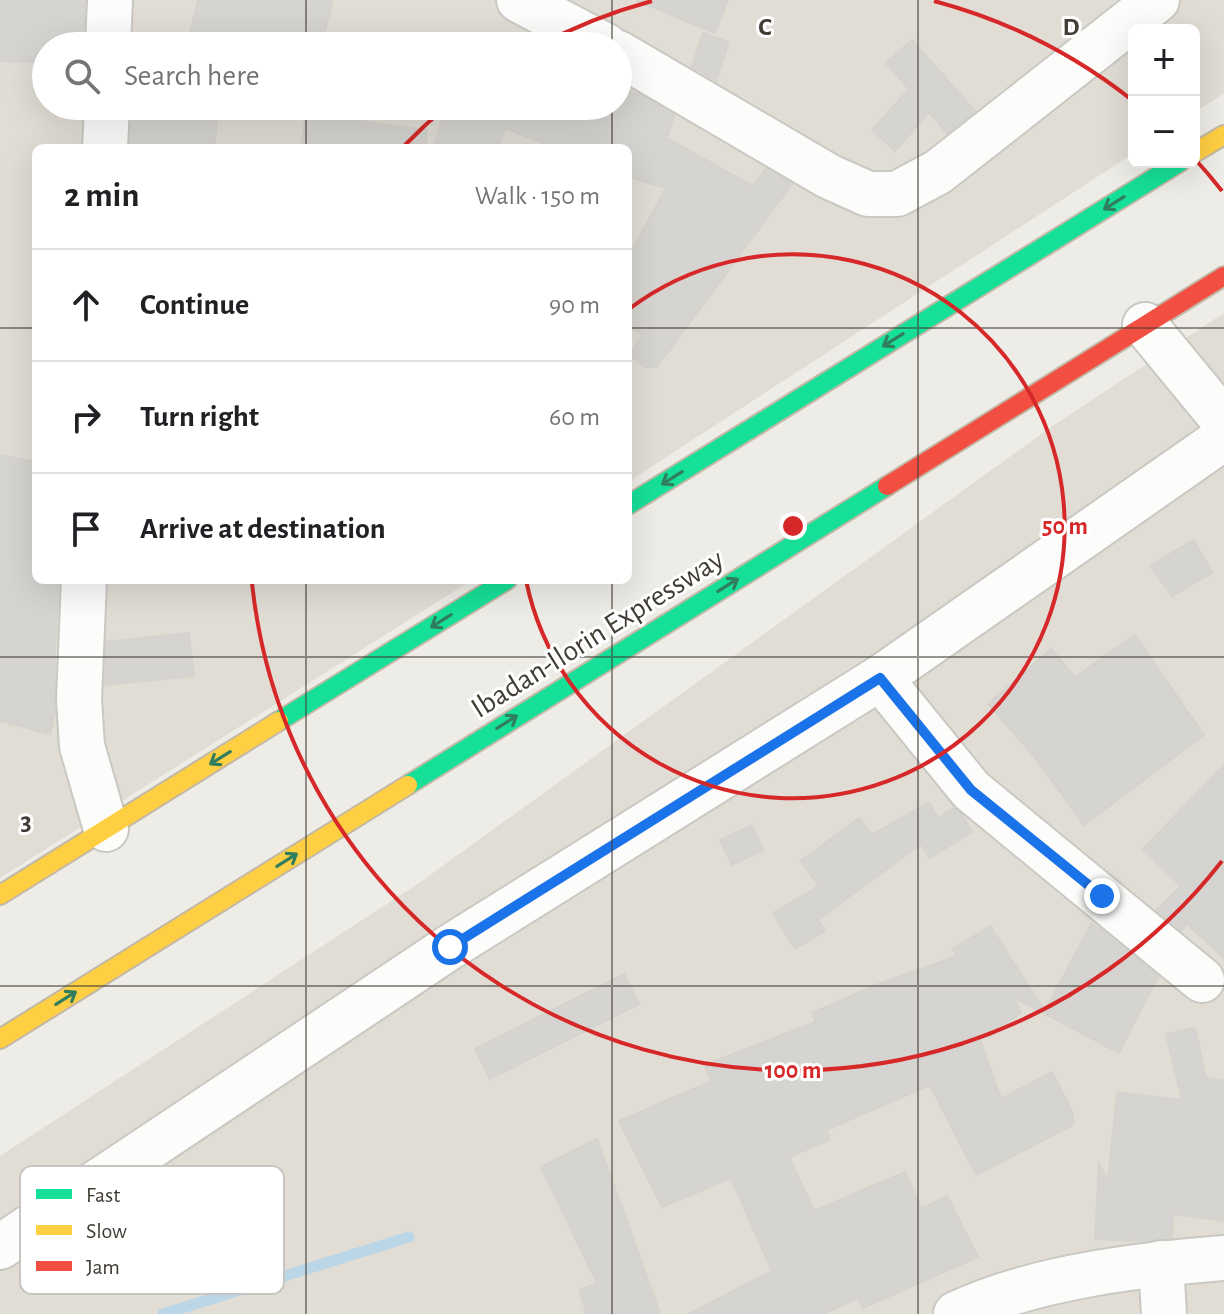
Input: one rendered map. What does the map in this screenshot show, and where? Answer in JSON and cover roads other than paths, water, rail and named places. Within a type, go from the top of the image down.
[{"type":"highway","points":[[1200,149],[1224,135]]},
{"type":"highway","points":[[632,503],[1170,168]]},
{"type":"highway","name":"Ibadan-Ilorin Expressway","points":[[0,1039],[1224,276]]},
{"type":"highway","points":[[0,895],[501,584]]},
{"type":"street","points":[[109,32],[110,0]]},
{"type":"street","points":[[519,0],[581,32]]},
{"type":"street","points":[[632,61],[828,176],[868,194],[897,194],[938,172],[1157,0]]},
{"type":"street","points":[[105,144],[106,120]]},
{"type":"street","points":[[1145,325],[1224,421]]},
{"type":"street","points":[[122,1166],[450,947],[880,678],[1224,438]]},
{"type":"street","points":[[84,584],[79,699],[82,746],[106,829]]},
{"type":"street","points":[[880,678],[971,790],[1202,980]]},
{"type":"street","points":[[0,1247],[20,1234]]},
{"type":"street","points":[[956,1314],[978,1303],[1075,1277],[1161,1263],[1224,1258]]},
{"type":"street","points":[[1161,1263],[1164,1314]]},
{"type":"waterway","points":[[284,1276],[409,1237]]},
{"type":"waterway","points":[[163,1314],[227,1294]]}]
